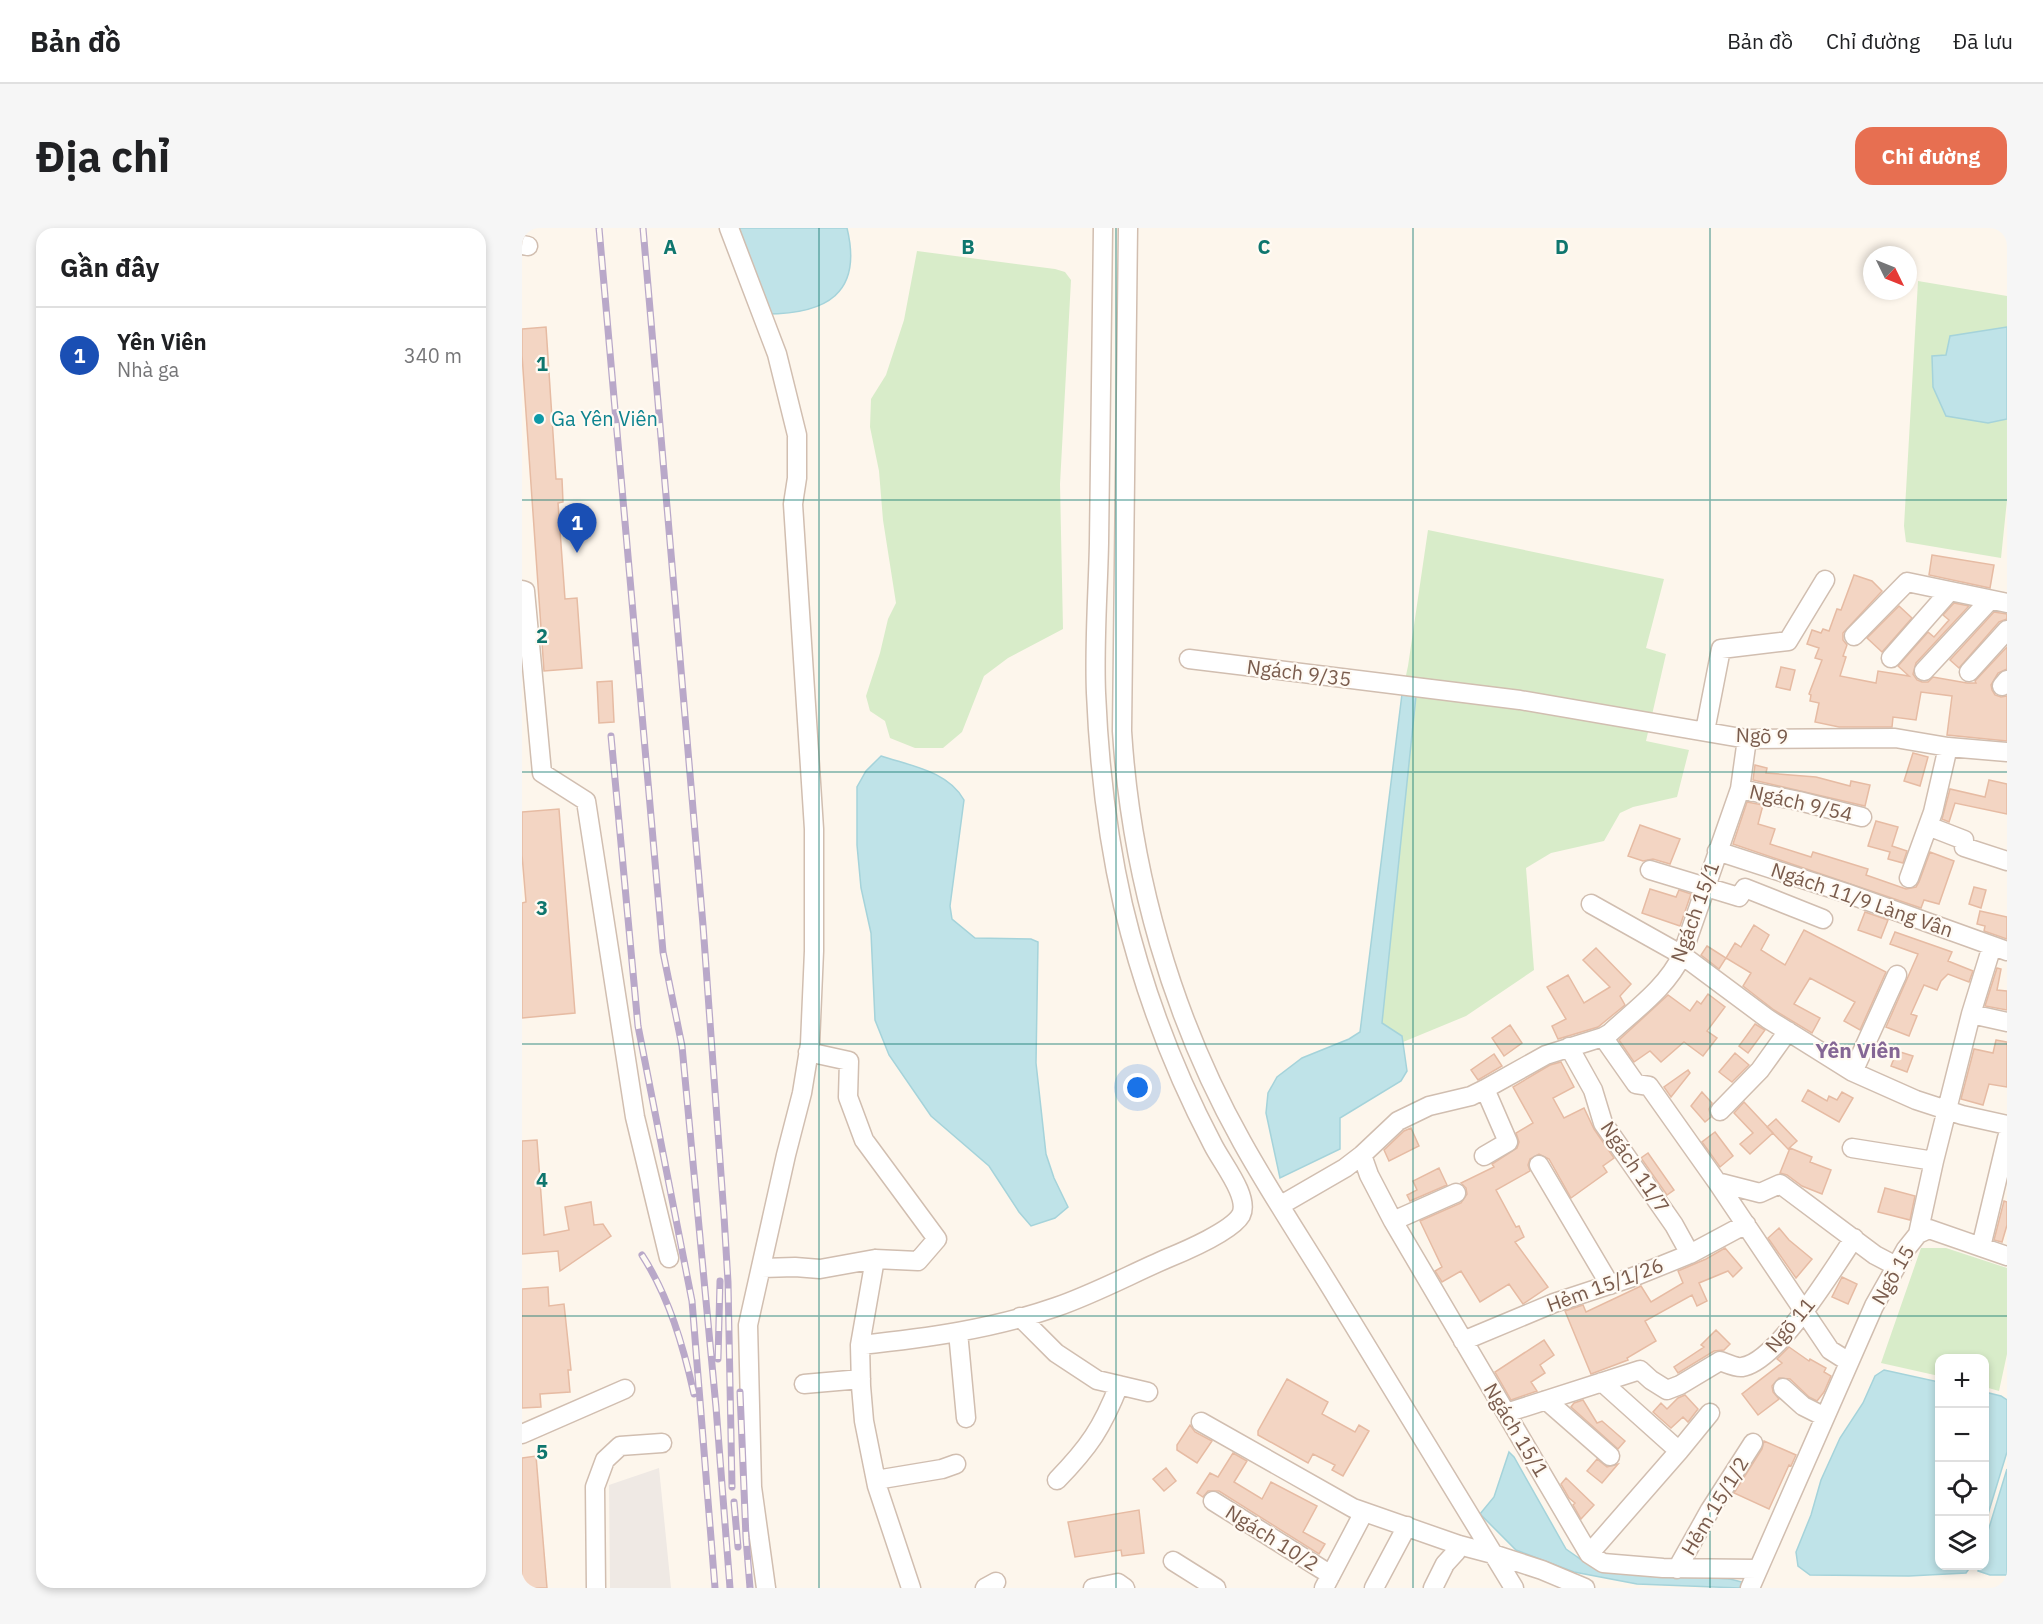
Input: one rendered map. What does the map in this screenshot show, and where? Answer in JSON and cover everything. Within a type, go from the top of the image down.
[{"type":"street","points":[[729,228],[777,354],[797,435],[793,504],[814,829],[814,951],[808,1052],[802,1093],[748,1325],[752,1486],[766,1588]]},
{"type":"street","points":[[860,1345],[958,1332],[1058,1306],[1188,1250],[1234,1224],[1243,1212],[1242,1196],[1198,1117],[1174,1065],[1152,1006],[1137,961],[1111,851],[1102,794],[1096,689],[1103,228]]},
{"type":"street","points":[[1128,228],[1122,670],[1124,766],[1134,835],[1146,890],[1177,998],[1196,1048],[1242,1143],[1514,1588]]},
{"type":"street","points":[[1704,731],[1721,649],[1788,641],[1825,580]]},
{"type":"street","points":[[1854,636],[1907,582],[1998,602]]},
{"type":"street","points":[[522,590],[525,591],[542,772],[586,801],[635,1117],[669,1258]]},
{"type":"street","points":[[1891,658],[1949,592]]},
{"type":"street","points":[[1924,671],[1998,602]]},
{"type":"street","points":[[1970,672],[2007,630]]},
{"type":"street","name":"Ngách 9/35","points":[[1189,659],[1520,700]]},
{"type":"street","name":"Ngõ 9","points":[[1520,700],[1747,739],[1894,738],[1948,747],[2007,752]]},
{"type":"street","name":"Ngách 15/1","points":[[1281,1205],[1345,1168],[1398,1121],[1429,1106],[1471,1096],[1546,1055],[1603,1037],[1659,988],[1674,970],[1682,955],[1740,789],[1747,739]]},
{"type":"street","points":[[1909,878],[1928,826],[1948,747]]},
{"type":"street","name":"Ngách 9/54","points":[[1740,789],[1862,817]]},
{"type":"street","points":[[1928,826],[1964,840],[1964,847],[2007,861]]},
{"type":"street","name":"Ngách 11/9 Làng Vân","points":[[1717,850],[1846,893],[2000,949]]},
{"type":"street","points":[[1650,870],[1739,897],[1745,888],[1823,919]]},
{"type":"street","points":[[1591,904],[1682,955],[1788,1031],[1853,1072],[1884,1087],[1946,1110],[2007,1125]]},
{"type":"street","name":"Ngõ 15","points":[[1750,1588],[1874,1306],[1896,1266],[1918,1234],[1946,1110],[1971,1014],[2000,949]]},
{"type":"street","points":[[1853,1072],[1897,975]]},
{"type":"street","points":[[1152,1006],[1177,998]]},
{"type":"street","points":[[1971,1014],[2007,1022]]},
{"type":"street","points":[[1720,1111],[1760,1070],[1788,1031]]},
{"type":"street","points":[[1603,1037],[1636,1084],[1649,1086],[1746,1224],[1830,1350],[1849,1362]]},
{"type":"street","name":"Ngách 11/7","points":[[1569,1047],[1593,1090],[1603,1123],[1674,1225],[1690,1254]]},
{"type":"street","points":[[761,1268],[820,1269],[874,1259],[918,1261],[937,1239],[864,1140],[848,1097],[849,1062],[808,1052]]},
{"type":"street","points":[[1484,1156],[1508,1143],[1485,1089]]},
{"type":"street","points":[[1981,1247],[2007,1138]]},
{"type":"street","points":[[1852,1148],[1934,1161]]},
{"type":"street","name":"Ngách 15/1","points":[[1362,1155],[1369,1175],[1393,1221],[1589,1554]]},
{"type":"street","points":[[1539,1165],[1610,1285]]},
{"type":"street","points":[[1717,1182],[1760,1193],[1780,1184],[1875,1255],[1896,1266]]},
{"type":"street","points":[[1393,1221],[1456,1193]]},
{"type":"street","name":"Hẻm 15/1/26","points":[[1463,1341],[1554,1303],[1610,1285],[1690,1254],[1746,1224]]},
{"type":"street","points":[[1918,1234],[1929,1229],[2007,1256]]},
{"type":"street","name":"Ngõ 11","points":[[1506,1413],[1640,1370],[1667,1390],[1680,1385],[1720,1361],[1741,1367],[1761,1359],[1787,1333],[1804,1311],[1854,1238]]},
{"type":"street","points":[[874,1259],[860,1345],[864,1421],[876,1480],[911,1588]]},
{"type":"street","points":[[1020,1317],[1056,1353],[1097,1380],[1148,1392]]},
{"type":"street","points":[[958,1332],[966,1418]]},
{"type":"street","points":[[804,1384],[861,1379]]},
{"type":"street","points":[[1602,1382],[1679,1451]]},
{"type":"street","points":[[1057,1480],[1088,1448],[1100,1428],[1119,1385]]},
{"type":"street","points":[[1783,1388],[1803,1406],[1826,1417]]},
{"type":"street","points":[[522,1434],[625,1389]]},
{"type":"street","points":[[1546,1400],[1610,1456]]},
{"type":"street","points":[[1710,1413],[1589,1554],[1603,1563],[1677,1569],[1757,1569]]},
{"type":"street","points":[[1201,1422],[1353,1508],[1459,1545],[1542,1570],[1585,1588]]},
{"type":"street","points":[[596,1588],[595,1487],[605,1460],[620,1446],[662,1443]]},
{"type":"street","name":"Hẻm 15/1/2","points":[[1677,1569],[1710,1510],[1753,1443]]},
{"type":"street","points":[[876,1480],[942,1469],[956,1464]]},
{"type":"street","name":"Ngách 10/2","points":[[1213,1501],[1327,1582]]},
{"type":"street","points":[[1327,1582],[1364,1512]]},
{"type":"street","points":[[1374,1588],[1407,1526]]},
{"type":"street","points":[[1433,1588],[1445,1563],[1456,1552],[1459,1545]]},
{"type":"street","points":[[1173,1562],[1216,1588]]},
{"type":"street","points":[[1093,1588],[1118,1583],[1125,1588]]},
{"type":"shaded area","points":[[659,1468],[671,1588],[610,1588],[609,1485]]},
{"type":"green space","points":[[917,251],[1055,269],[1065,272],[1071,280],[1060,484],[1063,629],[1008,658],[984,676],[962,732],[943,748],[915,748],[890,738],[885,721],[870,711],[866,696],[888,619],[896,603],[883,520],[879,471],[870,427],[871,399],[886,375],[904,320]]},
{"type":"green space","points":[[1918,281],[2007,296],[2007,500],[2001,558],[1906,542],[1904,526]]},
{"type":"green space","points":[[1428,530],[1664,579],[1646,648],[1666,654],[1646,741],[1689,750],[1677,797],[1633,807],[1620,813],[1604,841],[1551,853],[1526,868],[1534,970],[1466,1016],[1357,1061],[1402,694]]},
{"type":"green space","points":[[1921,1248],[1946,1248],[2007,1268],[2007,1354],[1999,1391],[1989,1388],[1989,1354],[1935,1354],[1935,1375],[1881,1363]]},
{"type":"water","points":[[740,228],[847,228],[851,251],[850,269],[844,284],[835,296],[822,304],[806,310],[766,314],[736,266]]},
{"type":"water","points":[[2007,327],[2007,419],[1988,423],[1946,416],[1933,387],[1932,356],[1946,355],[1950,336]]},
{"type":"water","points":[[1402,694],[1416,696],[1382,1023],[1402,1036],[1407,1071],[1401,1081],[1340,1118],[1340,1149],[1280,1178],[1266,1113],[1268,1093],[1277,1077],[1302,1058],[1349,1039],[1360,1032]]},
{"type":"water","points":[[881,756],[939,776],[949,782],[964,800],[950,906],[952,919],[975,938],[1031,939],[1038,942],[1036,1063],[1046,1154],[1054,1178],[1068,1207],[1055,1218],[1031,1226],[1019,1212],[989,1166],[931,1116],[889,1055],[875,1020],[871,933],[861,888],[857,845],[857,787],[866,771]]},
{"type":"water","points":[[1884,1370],[1935,1381],[1935,1570],[1968,1570],[1966,1573],[1909,1576],[1810,1575],[1798,1566],[1796,1552],[1811,1515],[1821,1480],[1840,1438],[1863,1403],[1875,1376]]},
{"type":"water","points":[[1989,1393],[2007,1400],[2007,1452],[1989,1511]]},
{"type":"water","points":[[1509,1452],[1566,1549],[1586,1563],[1611,1570],[1730,1579],[1742,1582],[1740,1588],[1637,1584],[1574,1572],[1516,1550],[1480,1514],[1494,1497]]},
{"type":"water","points":[[2007,1469],[2007,1575],[1990,1575],[1978,1571],[1989,1570],[1989,1528]]},
{"type":"building","name":"Ga Yên Viên","points":[[546,327],[556,479],[562,479],[563,502],[558,503],[565,599],[577,598],[582,668],[544,671],[522,329]]},
{"type":"building","points":[[1932,555],[1994,565],[1990,588],[1929,575]]},
{"type":"building","points":[[1854,575],[1872,581],[1882,591],[1843,633],[1843,640],[1847,645],[1840,676],[1876,683],[1878,671],[1909,676],[1898,666],[1928,632],[1934,637],[1949,620],[1943,615],[1954,603],[1969,606],[1916,663],[1913,674],[1917,680],[1922,682],[1928,682],[1933,677],[1976,683],[1975,681],[2007,647],[2007,669],[1998,673],[1991,685],[1995,695],[2007,696],[2007,741],[1947,735],[1952,696],[1921,692],[1916,720],[1893,717],[1892,727],[1839,727],[1815,722],[1819,703],[1810,701],[1811,695],[1809,694],[1822,660],[1815,658],[1819,648],[1807,644],[1812,630],[1821,633],[1823,629],[1829,631],[1837,609],[1841,610]]},
{"type":"building","points":[[1899,606],[1912,618],[1882,652],[1867,638]]},
{"type":"building","points":[[1994,612],[2007,614],[2007,619],[1999,622],[1959,668],[1950,660]]},
{"type":"building","points":[[1781,667],[1795,670],[1790,690],[1776,687]]},
{"type":"building","points":[[612,681],[614,722],[599,723],[597,682]]},
{"type":"building","points":[[1913,753],[1928,757],[1920,786],[1904,781]]},
{"type":"building","points":[[1755,765],[1767,768],[1766,773],[1816,777],[1850,786],[1851,781],[1870,785],[1865,806],[1753,780]]},
{"type":"building","points":[[1989,780],[2007,784],[2007,814],[1955,803],[1949,822],[1942,819],[1950,789],[1985,797]]},
{"type":"building","points":[[1747,802],[1763,805],[1758,824],[1775,829],[1770,844],[1811,857],[1813,852],[1868,869],[1866,875],[1906,889],[1916,887],[1930,852],[1954,861],[1939,904],[1924,900],[1921,908],[1733,844]]},
{"type":"building","points":[[559,809],[575,1013],[522,1018],[522,903],[526,902],[522,855],[522,812]]},
{"type":"building","points":[[1876,821],[1898,827],[1892,846],[1907,851],[1903,863],[1888,859],[1890,852],[1868,846]]},
{"type":"building","points":[[1640,825],[1680,839],[1670,864],[1653,859],[1643,861],[1628,856]]},
{"type":"building","points":[[1974,887],[1986,890],[1981,908],[1969,904]]},
{"type":"building","points":[[1650,889],[1676,897],[1679,890],[1691,894],[1680,926],[1642,913]]},
{"type":"building","points":[[1980,911],[2007,917],[2007,939],[1984,931],[1985,926],[1977,924]]},
{"type":"building","points":[[1865,912],[1888,920],[1881,938],[1858,930]]},
{"type":"building","points":[[1754,925],[1769,935],[1761,950],[1785,965],[1804,930],[1886,972],[1860,1030],[1844,1021],[1855,1002],[1810,978],[1794,1004],[1820,1018],[1812,1033],[1774,1010],[1743,986],[1751,973],[1726,958],[1735,943],[1741,947]]},
{"type":"building","points":[[1895,932],[1952,952],[1948,961],[1973,971],[1969,982],[1948,974],[1941,981],[1937,990],[1924,985],[1911,1014],[1917,1016],[1909,1036],[1886,1027],[1918,954],[1890,944]]},
{"type":"building","points":[[1707,946],[1726,958],[1719,969],[1701,955]]},
{"type":"building","points":[[1596,948],[1631,984],[1620,996],[1625,1005],[1598,1027],[1558,1039],[1552,1026],[1566,1019],[1547,987],[1568,975],[1584,1003],[1610,987],[1583,960]]},
{"type":"building","points":[[1997,968],[2001,969],[1997,990],[2007,991],[2007,1010],[1985,1006]]},
{"type":"building","points":[[1708,994],[1725,1007],[1707,1031],[1717,1038],[1703,1056],[1684,1042],[1661,1062],[1650,1051],[1634,1062],[1619,1040],[1668,995],[1690,1011],[1697,1001],[1701,1004]]},
{"type":"building","points":[[1755,1024],[1765,1030],[1748,1053],[1739,1046]]},
{"type":"building","points":[[1510,1025],[1522,1043],[1504,1056],[1492,1038]]},
{"type":"building","points":[[1996,1040],[2007,1042],[2007,1087],[1989,1084],[1983,1105],[1961,1099],[1974,1049],[1993,1053]]},
{"type":"building","points":[[1897,1051],[1913,1056],[1907,1072],[1891,1066]]},
{"type":"building","points":[[1735,1053],[1749,1065],[1732,1082],[1719,1072]]},
{"type":"building","points":[[1494,1054],[1502,1066],[1478,1080],[1471,1070]]},
{"type":"building","points":[[1561,1062],[1574,1087],[1553,1098],[1564,1118],[1584,1108],[1594,1129],[1614,1158],[1603,1166],[1607,1172],[1571,1198],[1549,1159],[1539,1154],[1530,1159],[1528,1165],[1530,1171],[1496,1190],[1524,1237],[1515,1242],[1548,1287],[1523,1304],[1509,1284],[1480,1302],[1461,1271],[1442,1282],[1435,1271],[1442,1267],[1420,1221],[1461,1203],[1467,1194],[1466,1188],[1461,1183],[1494,1167],[1492,1164],[1517,1148],[1519,1142],[1516,1133],[1533,1123],[1513,1087],[1550,1065]]},
{"type":"building","points":[[1688,1070],[1690,1073],[1671,1097],[1664,1087]]},
{"type":"building","points":[[1808,1090],[1827,1101],[1829,1096],[1837,1100],[1842,1092],[1853,1098],[1839,1122],[1802,1101]]},
{"type":"building","points":[[1702,1092],[1712,1103],[1709,1109],[1711,1117],[1705,1122],[1691,1106]]},
{"type":"building","points":[[1744,1102],[1773,1133],[1750,1154],[1740,1144],[1753,1133],[1734,1113]]},
{"type":"building","points":[[1776,1119],[1797,1141],[1788,1149],[1767,1127]]},
{"type":"building","points":[[1411,1128],[1419,1146],[1389,1161],[1384,1150],[1404,1131]]},
{"type":"building","points":[[1715,1132],[1733,1156],[1720,1167],[1702,1142]]},
{"type":"building","points":[[537,1140],[544,1235],[569,1230],[565,1207],[591,1202],[594,1225],[603,1224],[611,1236],[560,1271],[558,1251],[522,1254],[522,1141]]},
{"type":"building","points":[[1790,1148],[1812,1157],[1810,1162],[1831,1170],[1822,1194],[1780,1173]]},
{"type":"building","points":[[1648,1153],[1674,1190],[1667,1195],[1641,1158]]},
{"type":"building","points":[[1439,1168],[1447,1185],[1410,1201],[1407,1195],[1417,1190],[1413,1181]]},
{"type":"building","points":[[1885,1188],[1915,1196],[1910,1220],[1878,1212]]},
{"type":"building","points":[[2004,1201],[2007,1202],[2007,1225],[2002,1242],[1994,1240]]},
{"type":"building","points":[[1779,1228],[1789,1240],[1812,1259],[1796,1278],[1768,1238]]},
{"type":"building","points":[[1725,1248],[1742,1268],[1733,1277],[1728,1271],[1699,1283],[1707,1301],[1697,1306],[1692,1295],[1645,1321],[1656,1341],[1627,1358],[1628,1360],[1591,1374],[1565,1311],[1583,1305],[1586,1312],[1641,1286],[1651,1302],[1683,1283],[1678,1271]]},
{"type":"building","points":[[1842,1277],[1857,1284],[1848,1304],[1832,1297]]},
{"type":"building","points":[[548,1287],[549,1306],[564,1304],[571,1370],[568,1370],[570,1392],[540,1394],[541,1407],[522,1408],[522,1289]]},
{"type":"building","points":[[1716,1330],[1730,1344],[1724,1350],[1714,1351],[1678,1373],[1674,1367],[1704,1347],[1701,1345]]},
{"type":"building","points":[[1544,1340],[1554,1355],[1540,1365],[1545,1373],[1531,1382],[1537,1391],[1511,1400],[1495,1372]]},
{"type":"building","points":[[1789,1347],[1809,1361],[1810,1359],[1826,1368],[1824,1372],[1831,1376],[1824,1392],[1817,1401],[1809,1397],[1790,1379],[1779,1378],[1772,1386],[1773,1392],[1779,1399],[1758,1415],[1742,1394],[1782,1363],[1777,1359]]},
{"type":"building","points":[[1287,1379],[1328,1402],[1322,1414],[1355,1432],[1359,1425],[1369,1431],[1343,1476],[1332,1470],[1335,1465],[1313,1454],[1308,1463],[1258,1435],[1258,1431]]},
{"type":"building","points":[[1685,1395],[1698,1409],[1688,1422],[1683,1417],[1671,1428],[1653,1412],[1661,1403],[1667,1409],[1678,1398]]},
{"type":"building","points":[[1583,1400],[1597,1423],[1602,1421],[1625,1441],[1618,1449],[1571,1407],[1574,1403]]},
{"type":"building","points":[[1190,1425],[1195,1432],[1212,1441],[1197,1463],[1177,1450],[1177,1445]]},
{"type":"building","points":[[1764,1441],[1796,1455],[1769,1509],[1734,1493],[1762,1449]]},
{"type":"building","points":[[1233,1453],[1247,1461],[1234,1482],[1262,1499],[1271,1482],[1317,1506],[1303,1532],[1325,1544],[1319,1554],[1219,1491],[1208,1491],[1203,1497],[1197,1493],[1210,1473],[1218,1477]]},
{"type":"building","points":[[536,1456],[547,1588],[522,1588],[522,1458]]},
{"type":"building","points":[[1597,1459],[1607,1467],[1618,1464],[1602,1483],[1587,1471]]},
{"type":"building","points":[[1166,1468],[1176,1481],[1164,1491],[1153,1479]]},
{"type":"building","points":[[1566,1478],[1594,1505],[1581,1519],[1573,1505],[1575,1503],[1569,1498],[1561,1484]]},
{"type":"building","points":[[1139,1510],[1144,1553],[1122,1556],[1121,1550],[1075,1557],[1068,1522]]},
{"type":"railway","points":[[599,228],[663,952],[682,1046],[716,1407],[730,1588]]},
{"type":"railway","points":[[643,228],[703,925],[724,1216],[728,1282],[732,1487]]},
{"type":"railway","points":[[611,736],[638,1026],[692,1301],[715,1588]]},
{"type":"railway","points":[[642,1255],[652,1271],[674,1322],[694,1394]]},
{"type":"railway","points":[[718,1359],[720,1281]]},
{"type":"railway","points":[[740,1392],[750,1588]]},
{"type":"railway","points":[[734,1502],[738,1547]]},
{"type":"place","name":"Ga Yên Viên","points":[[539,419]]},
{"type":"place","name":"Yên Viên","points":[[577,553]]},
{"type":"district","name":"Yên Viên","points":[[1858,1051]]}]
